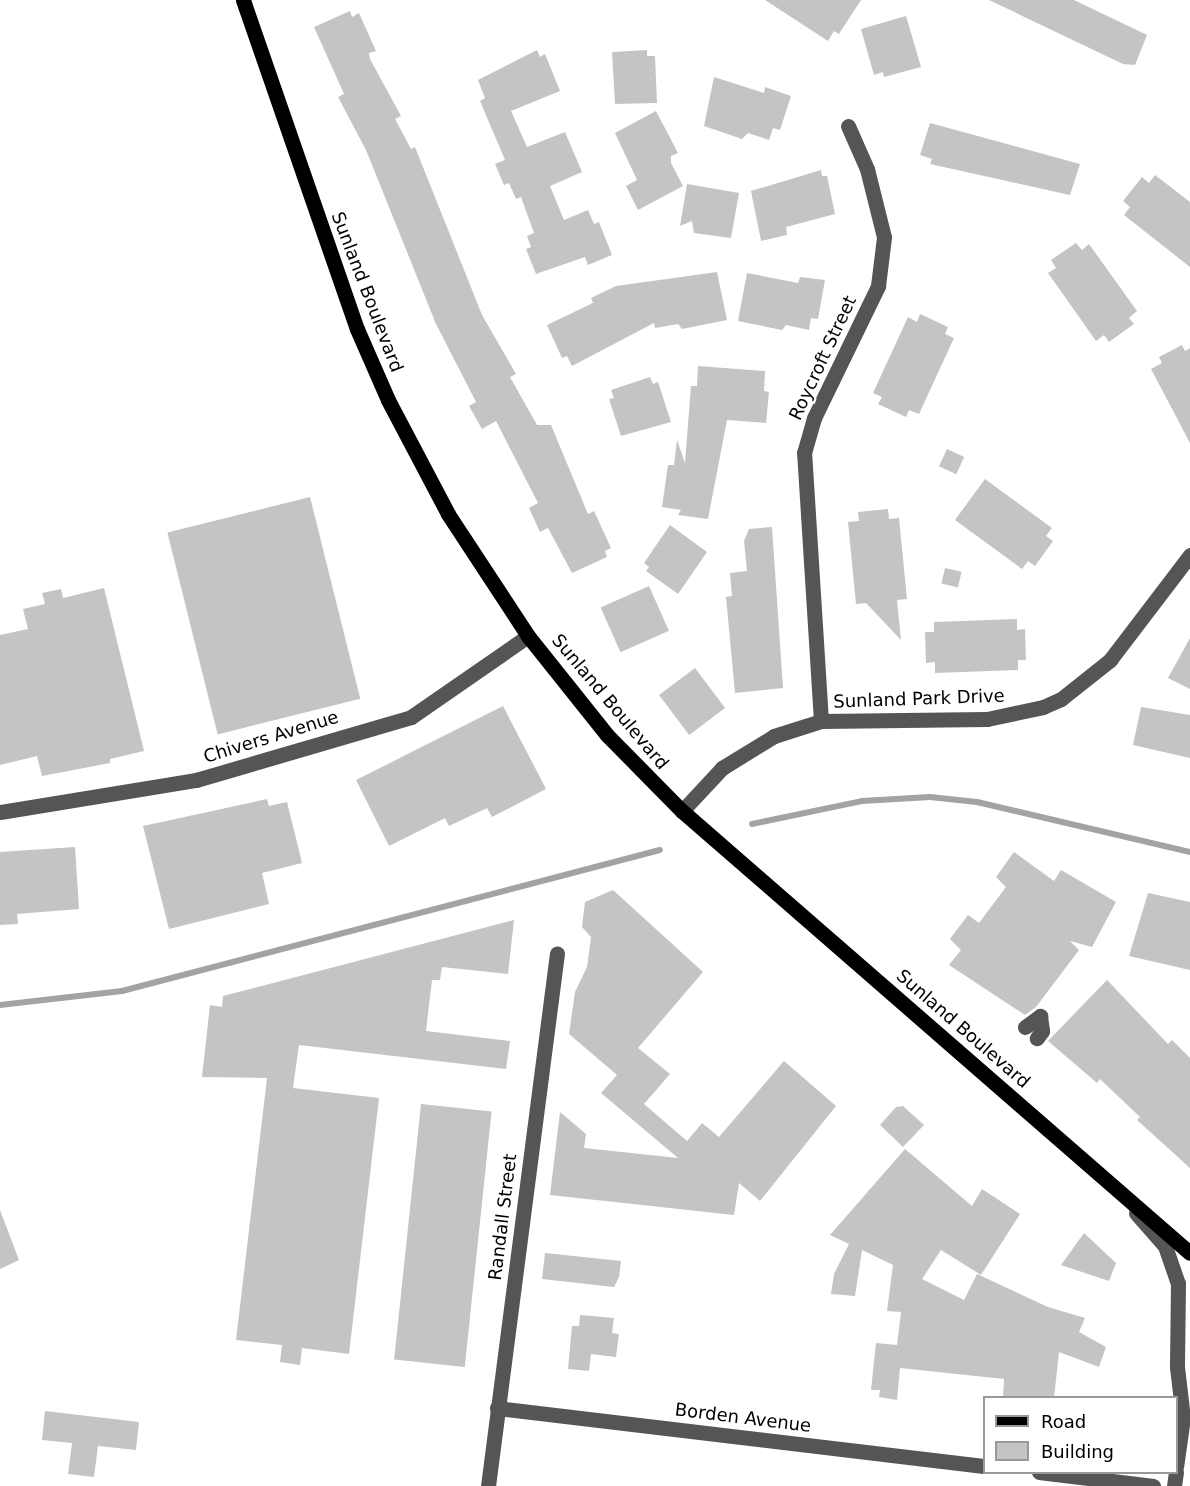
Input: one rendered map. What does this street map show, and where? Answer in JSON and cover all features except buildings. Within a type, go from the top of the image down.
[{"type":"main road","name":"Sunland Boulevard","points":[[243,0],[357,329],[388,400],[448,514],[528,636],[608,735],[682,811],[1190,1253]]},
{"type":"street","name":"Roycroft Street","points":[[821,721],[804,453],[818,409],[878,286],[885,237],[867,169],[848,126]]},
{"type":"street","name":"Sunland Park Drive","points":[[682,811],[722,768],[774,736],[821,721],[987,719],[1043,707],[1095,677],[1190,555]]},
{"type":"street","name":"Chivers Avenue","points":[[0,812],[196,780],[411,717],[528,636]]},
{"type":"street","name":"Randall Street","points":[[488,1486],[557,953]]},
{"type":"street","points":[[1025,1027],[1040,1016],[1042,1031],[1037,1038]]},
{"type":"street","points":[[1111,1183],[1165,1246],[1178,1283],[1177,1367],[1186,1412],[1178,1456]]},
{"type":"street","name":"Borden Avenue","points":[[497,1408],[983,1466]]},
{"type":"street","points":[[1047,1474],[1153,1486]]},
{"type":"waterway","points":[[752,824],[862,801],[930,797],[977,802],[1190,852]]},
{"type":"waterway","points":[[0,1005],[122,991],[660,850]]}]
